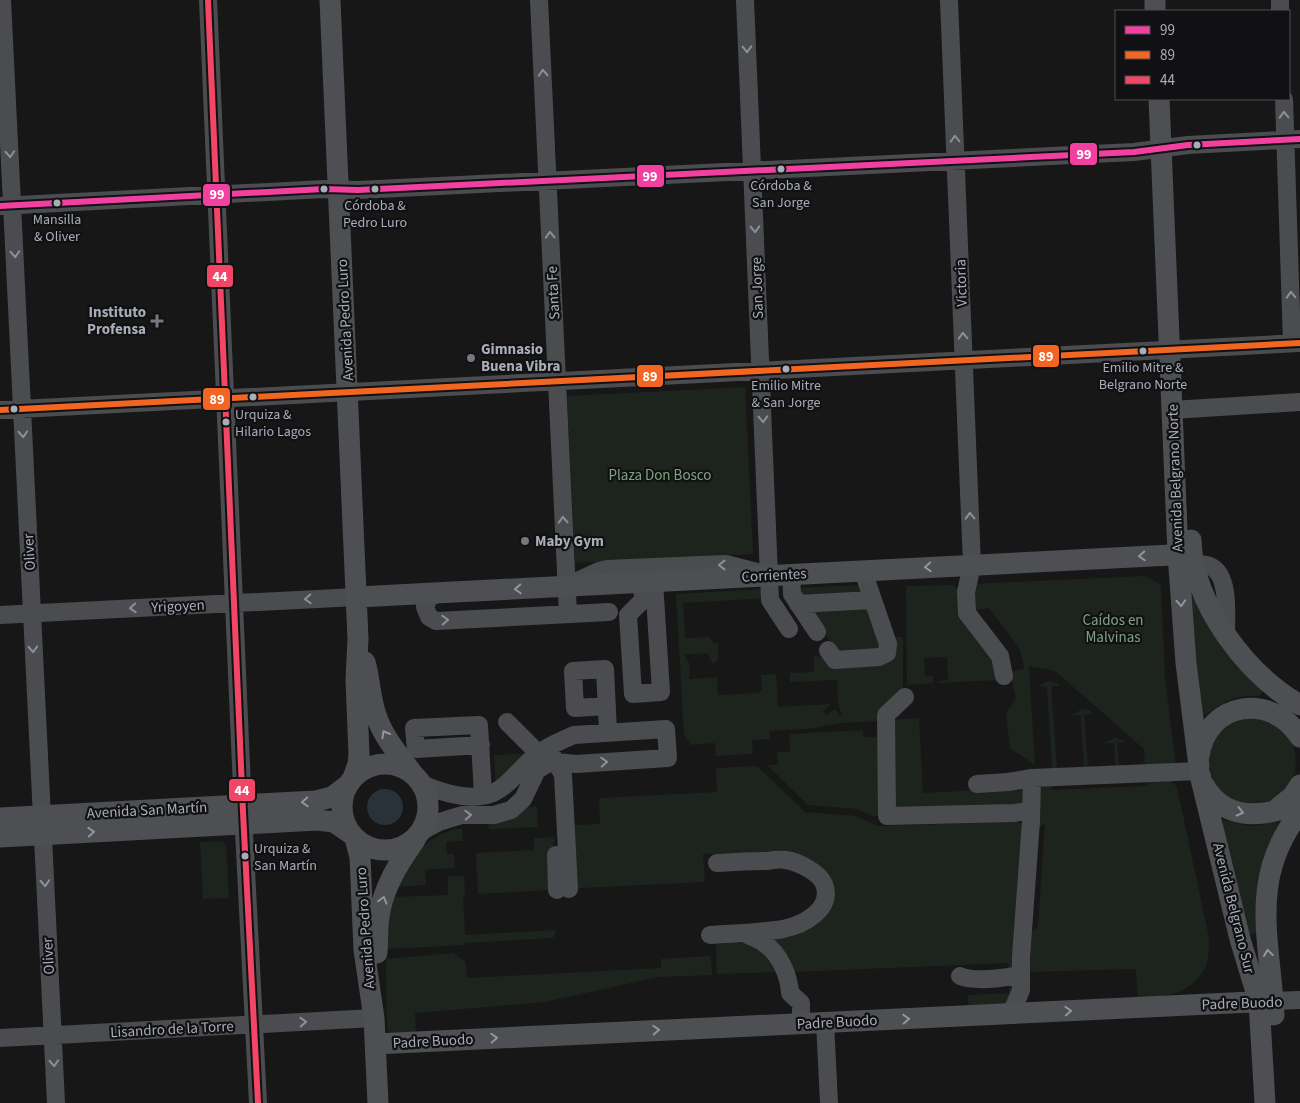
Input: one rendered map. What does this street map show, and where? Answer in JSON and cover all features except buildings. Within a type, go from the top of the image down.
[{"type":"main road","name":"Avenida Pedro Luro","points":[[330,0],[358,639],[356,680],[359,754],[357,769],[351,781]]},
{"type":"main road","name":"Avenida Belgrano Norte","points":[[1159,100],[1168,148]]},
{"type":"main road","name":"Avenida Belgrano Norte","points":[[1173,100],[1168,148],[1176,349],[1188,557],[1185,657],[1200,770]]},
{"type":"main road","name":"Avenida Belgrano Norte","points":[[1188,557],[1226,633],[1247,662],[1295,706],[1300,737]]},
{"type":"main road","name":"Corrientes","points":[[356,597],[972,565],[1188,557]]},
{"type":"main road","name":"Avenida Pedro Luro","points":[[358,639],[379,723],[389,742],[418,779]]},
{"type":"main road","points":[[1295,706],[1241,709],[1225,715],[1207,733],[1200,749],[1200,770],[1203,783],[1212,797],[1227,808],[1244,814],[1253,815],[1271,812],[1299,799]]},
{"type":"main road","points":[[1250,708],[1275,713],[1289,722],[1300,737]]},
{"type":"main road","points":[[386,764],[400,767],[418,779],[429,804],[428,818],[420,833],[407,845],[387,850],[367,846],[353,835],[344,820],[342,805],[351,781],[365,769],[386,764]]},
{"type":"main road","name":"Avenida Belgrano Sur","points":[[1200,770],[1240,939],[1266,1002],[1278,1103]]},
{"type":"main road","name":"Avenida San Martín","points":[[0,818],[42,825],[244,814],[322,800],[337,795],[351,781]]},
{"type":"main road","name":"Avenida Belgrano Sur","points":[[1265,1103],[1266,899],[1273,863],[1299,799]]},
{"type":"main road","name":"Avenida San Martín","points":[[244,814],[328,821],[338,824],[353,835]]},
{"type":"main road","name":"Avenida San Martín","points":[[0,837],[42,825]]},
{"type":"main road","name":"Avenida Pedro Luro","points":[[378,1103],[374,1018],[378,923],[381,905],[393,873],[420,833]]},
{"type":"main road","name":"Avenida Pedro Luro","points":[[353,835],[360,856],[364,950],[374,1018]]},
{"type":"main road","name":"Padre Buodo","points":[[375,1044],[1266,1002]]},
{"type":"street","points":[[2,0],[8,0]]},
{"type":"street","name":"Oliver","points":[[2,0],[6,206],[22,409],[56,1103]]},
{"type":"street","points":[[208,0],[258,1103]]},
{"type":"street","name":"Santa Fe","points":[[539,0],[568,614]]},
{"type":"street","name":"San Jorge","points":[[746,0],[770,600],[786,624],[800,606]]},
{"type":"street","name":"Victoria","points":[[949,0],[972,565],[966,592],[966,613],[1000,656],[1004,676]]},
{"type":"street","points":[[0,410],[1296,343],[1292,140],[1284,100]]},
{"type":"street","points":[[6,206],[324,189],[358,190],[752,171],[1292,140]]},
{"type":"street","points":[[1179,409],[1300,402]]},
{"type":"street","points":[[566,586],[598,571],[617,569],[729,564],[769,576]]},
{"type":"street","points":[[828,650],[835,660],[879,657],[887,653],[888,644],[864,571]]},
{"type":"street","points":[[791,574],[792,594],[816,632]]},
{"type":"street","points":[[648,582],[661,692],[632,694],[628,615],[643,600],[648,582]]},
{"type":"street","points":[[437,593],[429,598],[425,607],[427,615],[436,621],[609,612]]},
{"type":"street","name":"Yrigoyen","points":[[0,615],[356,597]]},
{"type":"street","points":[[800,606],[872,600]]},
{"type":"street","points":[[607,706],[575,708],[573,671],[631,667]]},
{"type":"street","points":[[605,669],[608,732]]},
{"type":"street","points":[[905,697],[886,715],[887,816],[1014,813],[1031,810]]},
{"type":"street","points":[[507,722],[547,755],[563,774],[566,830],[558,838],[556,852],[563,889]]},
{"type":"street","points":[[483,795],[481,745],[416,749],[418,779],[447,794],[476,796],[491,794],[502,788],[574,735],[666,729],[668,758],[576,764],[547,755]]},
{"type":"street","points":[[420,833],[439,822],[462,815],[494,815],[511,810],[523,799],[537,770],[547,764],[547,755]]},
{"type":"street","points":[[977,784],[1032,778],[1200,770]]},
{"type":"street","points":[[1012,1014],[1021,990],[1020,975],[1032,778]]},
{"type":"street","points":[[710,935],[784,929],[818,912],[825,904],[826,894],[824,882],[808,870],[786,860],[717,863]]},
{"type":"street","points":[[743,933],[766,944],[779,960],[789,982],[790,993],[800,1003],[801,1024]]},
{"type":"street","points":[[960,976],[967,979],[1020,975]]},
{"type":"street","name":"Padre Buodo","points":[[1266,1002],[1300,1000]]},
{"type":"street","name":"Lisandro de la Torre","points":[[0,1038],[374,1018]]},
{"type":"street","points":[[825,1022],[829,1103]]},
{"type":"street","points":[[1272,1103],[1278,1103]]},
{"type":"green space","name":"Plaza Don Bosco","points":[[745,387],[753,554],[575,563],[567,396]]},
{"type":"green space","points":[[1186,573],[1231,658],[1263,692],[1260,696],[1237,698],[1218,706],[1206,715],[1202,714]]},
{"type":"green space","name":"Caídos en Malvinas","points":[[1145,576],[1161,585],[1165,679],[1176,767],[1145,768],[1144,749],[1055,671],[1029,666],[1035,765],[1010,748],[1006,713],[1016,698],[1008,672],[1024,669],[1020,649],[989,608],[973,611],[972,584]]},
{"type":"green space","points":[[861,585],[864,593],[800,597],[797,588]]},
{"type":"green space","points":[[953,585],[960,592],[997,662],[1000,680],[938,683],[938,681],[948,680],[947,657],[924,658],[925,677],[933,676],[933,683],[907,685],[906,586]]},
{"type":"green space","points":[[766,589],[767,598],[683,603],[685,638],[710,637],[713,643],[718,643],[718,659],[716,662],[713,663],[709,659],[711,659],[707,653],[684,655],[690,664],[689,679],[717,677],[718,695],[758,693],[762,689],[761,675],[776,674],[778,707],[831,704],[823,711],[826,715],[835,709],[840,716],[843,714],[838,707],[840,706],[838,703],[837,680],[790,682],[790,673],[814,672],[814,657],[827,656],[884,662],[893,637],[903,637],[903,694],[881,721],[840,723],[807,729],[770,731],[770,739],[752,740],[753,754],[716,756],[715,743],[691,745],[684,734],[676,594]]},
{"type":"green space","points":[[869,607],[883,648],[838,654],[809,610]]},
{"type":"green space","points":[[1049,681],[1060,686],[1051,686],[1057,768],[1052,768],[1047,687],[1038,686]]},
{"type":"green space","points":[[1082,709],[1093,714],[1084,715],[1088,766],[1097,766],[1097,771],[1076,772],[1076,767],[1084,767],[1081,715],[1072,715]]},
{"type":"green space","points":[[1252,717],[1269,721],[1283,730],[1292,744],[1296,761],[1292,778],[1283,792],[1269,801],[1252,805],[1235,801],[1221,792],[1212,778],[1208,761],[1212,744],[1221,730],[1235,721]]},
{"type":"green space","points":[[919,718],[923,793],[1025,788],[1025,805],[891,809],[889,720]]},
{"type":"green space","points":[[863,730],[863,737],[881,737],[882,816],[872,816],[858,809],[808,805],[767,765],[778,765],[777,752],[790,752],[789,734]]},
{"type":"green space","points":[[1115,737],[1126,742],[1117,743],[1119,765],[1128,765],[1128,769],[1107,770],[1106,766],[1115,765],[1114,743],[1105,743]]},
{"type":"green space","points":[[531,753],[496,786],[494,755]]},
{"type":"green space","points":[[757,766],[805,812],[856,816],[877,826],[1017,822],[1024,825],[1015,970],[1009,970],[1008,963],[792,972],[766,936],[827,911],[805,858],[785,851],[703,854],[705,882],[562,889],[572,825],[600,824],[599,798],[717,792],[716,768]]},
{"type":"green space","points":[[1155,777],[1167,777],[1177,787],[1209,938],[1208,961],[1203,972],[1193,983],[1179,992],[1164,996],[1138,998],[1136,969],[1026,972],[1029,934],[1038,927],[1045,823],[1036,830],[1040,789],[1042,786],[1058,781],[1050,790],[1146,786]]},
{"type":"green space","points":[[537,806],[538,827],[489,829],[488,821],[524,807]]},
{"type":"green space","points":[[1224,820],[1251,826],[1275,822],[1278,824],[1268,847],[1259,877],[1256,933],[1249,935],[1222,824]]},
{"type":"green space","points":[[462,829],[463,841],[446,842],[447,854],[454,854],[455,868],[425,870],[426,885],[396,887],[426,844],[443,833]]},
{"type":"green space","points":[[555,837],[549,861],[550,890],[478,894],[476,853],[534,850],[534,838]]},
{"type":"green space","points":[[222,841],[226,846],[229,898],[203,899],[200,842]]},
{"type":"green space","points":[[448,876],[464,876],[465,935],[557,930],[553,938],[386,949],[385,933],[393,897],[448,895]]},
{"type":"green space","points":[[734,941],[759,947],[778,972],[717,974],[716,942]]},
{"type":"green space","points":[[453,953],[466,962],[467,978],[661,968],[661,959],[711,956],[712,975],[658,977],[545,1002],[415,1013],[416,1033],[391,1034],[387,1029],[386,959]]},
{"type":"green space","points":[[1009,984],[1013,985],[1010,1005],[968,1007],[968,995],[1009,993]]},
{"type":"shaded area","points":[[385,789],[392,790],[398,794],[402,800],[402,814],[398,820],[392,824],[385,825],[378,824],[372,820],[368,814],[367,807],[368,800],[372,794],[378,790]]},
{"type":"transit line","name":"44","points":[[208,0],[243,812],[258,1103]]},
{"type":"transit line","name":"99","points":[[0,206],[324,189],[358,190],[1134,152],[1188,145],[1300,139]]},
{"type":"transit line","name":"89","points":[[0,410],[1300,343]]},
{"type":"place","name":"Córdoba & San Jorge","points":[[781,169]]},
{"type":"place","name":"Córdoba & Pedro Luro","points":[[375,189]]},
{"type":"place","name":"Mansilla & Oliver","points":[[57,203]]},
{"type":"place","name":"Instituto Profensa","points":[[157,321]]},
{"type":"place","name":"Emilio Mitre & Belgrano Norte","points":[[1143,351]]},
{"type":"place","name":"Gimnasio Buena Vibra","points":[[471,358]]},
{"type":"place","name":"Emilio Mitre & San Jorge","points":[[786,369]]},
{"type":"place","name":"Urquiza & Hilario Lagos","points":[[226,422]]},
{"type":"place","name":"Maby Gym","points":[[525,541]]},
{"type":"place","name":"Urquiza & San Martín","points":[[245,856]]}]
